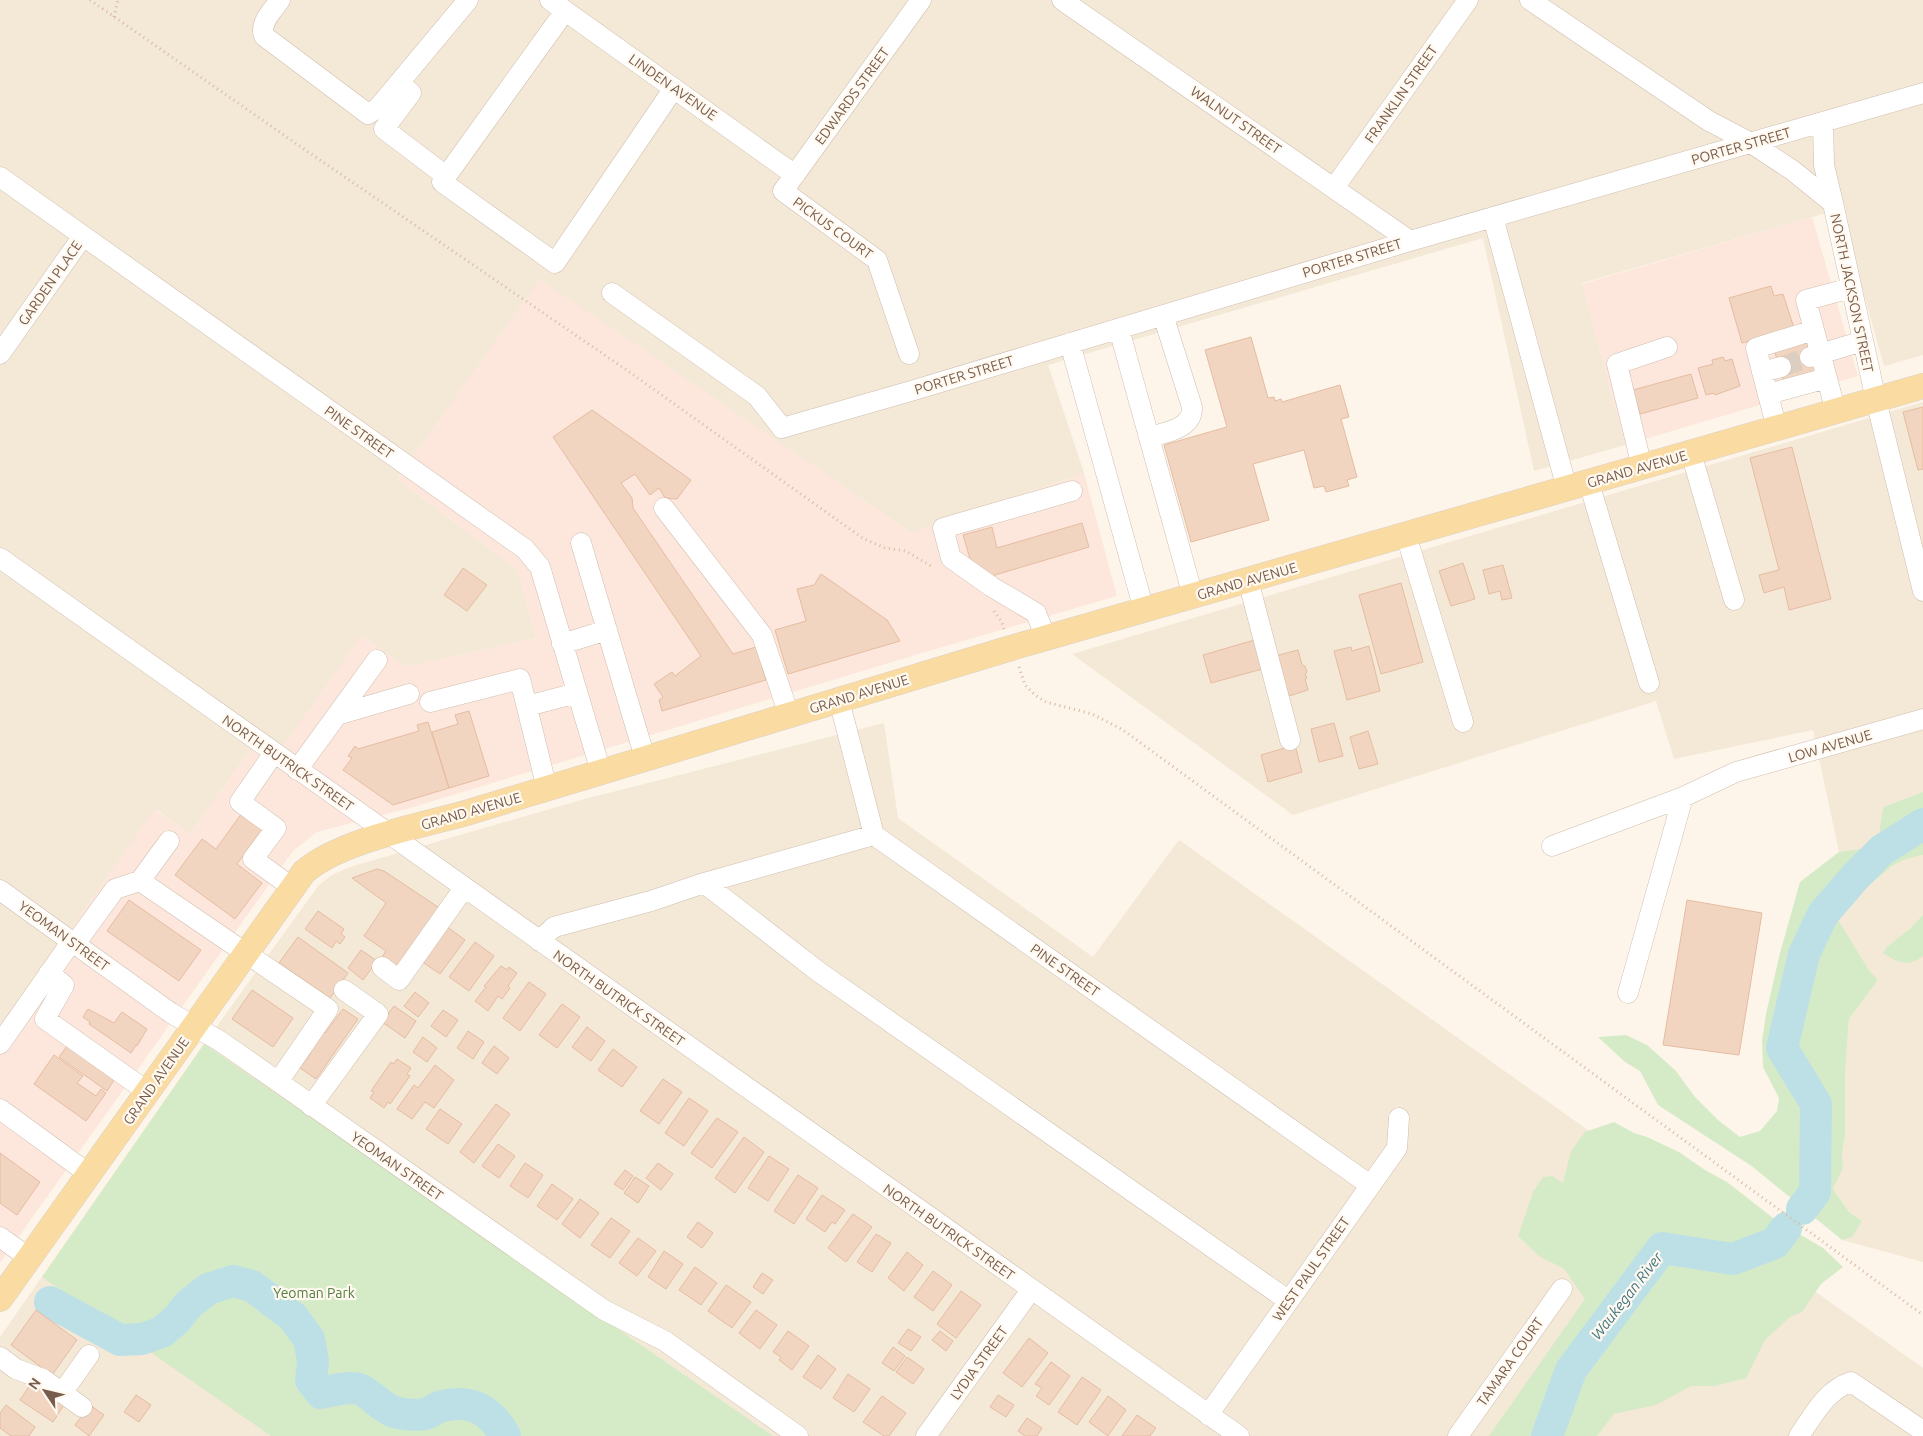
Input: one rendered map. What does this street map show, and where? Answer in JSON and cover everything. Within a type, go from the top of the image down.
[{"type":"main road","name":"GRAND AVENUE","points":[[0,1299],[304,872],[321,858],[348,847],[547,789],[1046,638],[1923,386]]},
{"type":"street","points":[[280,0],[264,22],[262,31],[264,36],[368,114],[374,112],[468,0]]},
{"type":"street","points":[[444,29],[450,0]]},
{"type":"street","name":"EDWARDS STREET","points":[[783,191],[921,0]]},
{"type":"street","name":"WALNUT STREET","points":[[1062,0],[1410,241]]},
{"type":"street","name":"FRANKLIN STREET","points":[[1334,188],[1468,0]]},
{"type":"street","name":"NORTH JACKSON STREET","points":[[1530,0],[1709,121],[1751,143],[1792,170],[1833,203],[1876,400],[1923,591]]},
{"type":"street","points":[[558,5],[442,182],[555,263],[674,88]]},
{"type":"street","name":"LINDEN AVENUE","points":[[558,5],[795,174]]},
{"type":"street","points":[[398,83],[411,93],[384,129],[446,176]]},
{"type":"street","name":"PORTER STREET","points":[[612,293],[758,396],[782,428],[1410,241],[1923,93]]},
{"type":"street","points":[[1823,123],[1824,166],[1833,203]]},
{"type":"street","name":"PINE STREET","points":[[0,177],[525,549],[540,567],[576,694],[601,772]]},
{"type":"street","name":"PICKUS COURT","points":[[783,191],[877,260],[909,354]]},
{"type":"street","points":[[1493,217],[1578,486],[1649,683]]},
{"type":"street","name":"GARDEN PLACE","points":[[0,354],[83,236]]},
{"type":"street","points":[[1836,412],[1827,378],[1816,356],[1814,330],[1806,300],[1851,288]]},
{"type":"street","points":[[1150,437],[1175,429],[1189,421],[1192,414],[1192,407],[1163,315]]},
{"type":"street","points":[[1119,329],[1193,596]]},
{"type":"street","points":[[1777,429],[1768,394],[1772,370],[1756,348],[1814,330]]},
{"type":"street","points":[[1816,356],[1863,342]]},
{"type":"street","points":[[1070,343],[1144,610]]},
{"type":"street","points":[[1642,467],[1616,364],[1667,347]]},
{"type":"street","points":[[1768,394],[1827,378]]},
{"type":"street","points":[[1691,454],[1734,600]]},
{"type":"street","points":[[1046,638],[1036,613],[992,587],[951,558],[943,528],[1072,491]]},
{"type":"street","points":[[664,508],[762,636],[789,715]]},
{"type":"street","points":[[1406,535],[1463,722]]},
{"type":"street","points":[[581,543],[645,758]]},
{"type":"street","name":"NORTH BUTRICK STREET","points":[[0,558],[296,770],[1238,1436]]},
{"type":"street","points":[[1248,580],[1290,740]]},
{"type":"street","points":[[562,644],[608,630]]},
{"type":"street","points":[[296,770],[377,660]]},
{"type":"street","points":[[430,702],[520,679],[547,789]]},
{"type":"street","points":[[337,716],[409,694]]},
{"type":"street","points":[[526,706],[576,694]]},
{"type":"street","points":[[539,941],[554,927],[651,901],[704,883],[874,835],[839,700]]},
{"type":"street","name":"LOW AVENUE","points":[[1552,846],[1683,797],[1736,772],[1923,719]]},
{"type":"street","points":[[274,753],[240,802],[276,828],[253,859],[293,888]]},
{"type":"street","points":[[1628,993],[1683,797]]},
{"type":"street","name":"PINE STREET","points":[[874,835],[1370,1185]]},
{"type":"street","points":[[0,1044],[49,974],[115,889],[140,881],[169,840]]},
{"type":"street","points":[[140,881],[328,1009],[278,1082]]},
{"type":"street","points":[[704,883],[819,972],[1289,1301]]},
{"type":"street","points":[[382,968],[399,980],[464,888]]},
{"type":"street","name":"YEOMAN STREET","points":[[0,890],[171,1013],[220,1041],[604,1310],[665,1340],[798,1436]]},
{"type":"street","points":[[49,974],[64,985],[44,1019],[148,1092]]},
{"type":"street","points":[[311,1106],[378,1014],[344,990]]},
{"type":"street","points":[[0,1110],[89,1174]]},
{"type":"street","name":"WEST PAUL STREET","points":[[1208,1415],[1397,1148],[1399,1118]]},
{"type":"street","points":[[0,1237],[29,1258]]},
{"type":"street","name":"TAMARA COURT","points":[[1458,1436],[1562,1288]]},
{"type":"street","name":"LYDIA STREET","points":[[926,1436],[1032,1290]]},
{"type":"street","points":[[62,1393],[90,1355]]},
{"type":"street","points":[[0,1357],[16,1369],[43,1379],[82,1407]]},
{"type":"street","points":[[1799,1436],[1830,1393],[1843,1384],[1851,1382],[1923,1431]]},
{"type":"path","points":[[90,0],[628,372],[864,539],[885,548],[906,551],[916,555],[939,571]]},
{"type":"path","points":[[114,17],[118,0]]},
{"type":"path","points":[[988,607],[1002,622]]},
{"type":"path","points":[[1022,676],[1025,685],[1034,695],[1046,702],[1092,714],[1123,730],[1923,1315]]},
{"type":"shaded area","points":[[0,0],[1923,0],[1923,355],[1884,366],[1840,209],[1582,283],[1625,445],[1534,471],[1483,238],[1048,365],[1084,473],[912,533],[540,280],[397,479],[517,569],[536,638],[406,667],[362,636],[285,744],[248,753],[190,834],[156,809],[0,1027]]},
{"type":"shaded area","points":[[1812,217],[1858,376],[1625,445],[1582,284]]},
{"type":"shaded area","points":[[540,279],[912,533],[1084,473],[1117,596],[410,808],[317,832],[293,851],[0,1263],[0,1027],[155,809],[190,834],[248,753],[285,743],[362,636],[406,667],[536,638],[517,569],[397,479]]},
{"type":"shaded area","points":[[1923,402],[1923,792],[1883,807],[1880,827],[1881,846],[1839,852],[1813,730],[1674,759],[1656,701],[1293,815],[1072,654]]},
{"type":"shaded area","points":[[884,723],[898,818],[1093,957],[1179,840],[1923,1368],[1923,1436],[0,1436],[0,1337],[204,1044],[319,885],[332,875],[350,867],[581,800]]},
{"type":"shaded area","points":[[1923,855],[1923,1262],[1842,1240],[1852,1236],[1862,1221],[1849,1212],[1833,1189],[1843,1168],[1845,1073],[1849,1019],[1878,980],[1869,970],[1834,913],[1892,866],[1906,859]]},
{"type":"green space","points":[[1923,792],[1923,855],[1906,859],[1892,866],[1834,913],[1869,970],[1878,980],[1849,1019],[1845,1073],[1843,1168],[1833,1189],[1849,1212],[1862,1221],[1852,1237],[1842,1240],[1753,1167],[1658,1105],[1640,1071],[1625,1062],[1598,1037],[1626,1035],[1647,1045],[1676,1071],[1695,1097],[1718,1120],[1740,1137],[1760,1131],[1777,1111],[1779,1098],[1763,1067],[1762,1041],[1780,953],[1800,882],[1839,852],[1880,846],[1883,807]]},
{"type":"green space","points":[[1923,915],[1923,956],[1918,960],[1907,963],[1893,959],[1883,953],[1887,947],[1911,928]]},
{"type":"green space","name":"Yeoman Park","points":[[204,1044],[773,1436],[271,1436],[42,1277]]},
{"type":"green space","points":[[1614,1122],[1634,1133],[1679,1152],[1727,1182],[1777,1221],[1823,1248],[1843,1267],[1821,1284],[1802,1312],[1790,1317],[1765,1340],[1746,1378],[1715,1386],[1691,1386],[1656,1405],[1614,1414],[1597,1436],[1489,1436],[1585,1299],[1564,1269],[1539,1256],[1518,1236],[1533,1192],[1543,1177],[1552,1176],[1563,1183],[1571,1151],[1585,1132]]},
{"type":"building","points":[[1771,286],[1774,296],[1783,294],[1794,328],[1742,343],[1729,298]]},
{"type":"building","points":[[1805,336],[1817,376],[1785,386],[1773,346]]},
{"type":"building","points":[[1251,337],[1268,398],[1274,397],[1275,401],[1281,399],[1282,402],[1340,385],[1349,417],[1341,419],[1357,477],[1347,480],[1349,486],[1326,492],[1324,486],[1314,488],[1304,450],[1253,464],[1269,520],[1191,542],[1164,445],[1227,427],[1205,350]]},
{"type":"building","points":[[1723,357],[1725,361],[1732,359],[1740,386],[1715,395],[1714,393],[1706,395],[1698,368],[1713,364],[1712,360]]},
{"type":"building","points":[[1691,374],[1698,398],[1640,414],[1633,390]]},
{"type":"building","points":[[1923,407],[1923,469],[1918,470],[1903,412]]},
{"type":"building","points":[[592,410],[691,480],[677,499],[665,498],[659,488],[650,495],[635,474],[621,483],[632,498],[633,508],[733,654],[756,647],[766,680],[662,711],[659,700],[663,697],[654,684],[672,672],[675,676],[701,656],[553,437]]},
{"type":"building","points":[[1792,447],[1831,599],[1789,610],[1784,587],[1764,593],[1759,575],[1779,570],[1750,458]]},
{"type":"building","points":[[1082,523],[1089,547],[985,578],[982,567],[973,569],[963,535],[992,527],[997,548]]},
{"type":"building","points":[[1463,563],[1475,599],[1451,606],[1439,571]]},
{"type":"building","points":[[1503,565],[1512,598],[1502,600],[1500,591],[1489,594],[1483,570]]},
{"type":"building","points":[[463,568],[487,585],[467,611],[444,595]]},
{"type":"building","points":[[821,574],[887,620],[900,641],[788,674],[775,630],[806,621],[797,589],[814,585]]},
{"type":"building","points":[[1401,583],[1423,662],[1381,674],[1359,595]]},
{"type":"building","points":[[1258,639],[1266,668],[1211,683],[1203,655]]},
{"type":"building","points":[[1369,646],[1380,691],[1347,700],[1334,651],[1351,647],[1352,651]]},
{"type":"building","points":[[1298,650],[1302,665],[1305,666],[1307,672],[1305,674],[1307,678],[1305,679],[1308,690],[1289,696],[1275,656]]},
{"type":"building","points":[[469,711],[489,776],[449,788],[432,732],[458,724],[455,715]]},
{"type":"building","points":[[428,722],[449,788],[393,805],[343,770],[352,758],[348,756],[355,746],[358,749],[419,731],[417,725]]},
{"type":"building","points":[[1334,723],[1343,756],[1319,762],[1311,729]]},
{"type":"building","points":[[1368,731],[1378,764],[1359,769],[1350,737]]},
{"type":"building","points":[[1295,745],[1302,772],[1268,782],[1261,755]]},
{"type":"building","points":[[242,813],[263,828],[237,864],[262,883],[235,919],[175,875],[202,839],[216,849]]},
{"type":"building","points":[[377,869],[384,871],[441,909],[400,969],[382,957],[386,951],[364,936],[386,903],[352,878]]},
{"type":"building","points":[[129,900],[201,950],[179,981],[107,931]]},
{"type":"building","points":[[1687,900],[1762,913],[1739,1055],[1663,1045]]},
{"type":"building","points":[[318,911],[344,929],[341,934],[345,937],[340,944],[336,941],[332,948],[305,929]]},
{"type":"building","points":[[446,926],[465,940],[440,974],[421,961]]},
{"type":"building","points":[[298,937],[348,973],[330,998],[279,963]]},
{"type":"building","points":[[475,942],[494,956],[469,991],[449,977]]},
{"type":"building","points":[[361,950],[377,961],[363,980],[348,968]]},
{"type":"building","points":[[501,966],[507,970],[509,967],[517,973],[502,999],[498,996],[488,1011],[475,1001],[486,987],[484,986]]},
{"type":"building","points":[[529,982],[546,994],[520,1031],[503,1018]]},
{"type":"building","points":[[252,990],[293,1018],[273,1047],[232,1019]]},
{"type":"building","points":[[415,992],[429,1003],[418,1017],[404,1006]]},
{"type":"building","points":[[562,1004],[580,1017],[557,1048],[539,1035]]},
{"type":"building","points":[[394,1006],[416,1021],[405,1038],[382,1022]]},
{"type":"building","points":[[88,1009],[114,1023],[122,1012],[147,1029],[131,1053],[89,1024],[90,1022],[83,1017]]},
{"type":"building","points":[[343,1009],[358,1019],[316,1079],[300,1068],[311,1053],[308,1051],[322,1031],[325,1033]]},
{"type":"building","points":[[443,1010],[458,1020],[446,1037],[431,1026]]},
{"type":"building","points":[[587,1027],[605,1041],[591,1061],[572,1047]]},
{"type":"building","points":[[468,1031],[484,1042],[473,1059],[457,1048]]},
{"type":"building","points":[[423,1037],[437,1048],[427,1062],[413,1052]]},
{"type":"building","points":[[67,1046],[114,1080],[107,1091],[59,1057]]},
{"type":"building","points":[[494,1046],[509,1058],[497,1074],[482,1063]]},
{"type":"building","points":[[613,1049],[637,1067],[622,1087],[598,1070]]},
{"type":"building","points":[[54,1055],[83,1076],[77,1083],[96,1096],[101,1089],[106,1093],[86,1121],[34,1084]]},
{"type":"building","points":[[397,1059],[411,1068],[407,1074],[410,1076],[390,1104],[388,1102],[384,1108],[370,1098],[374,1092],[371,1091],[391,1062],[394,1064]]},
{"type":"building","points":[[435,1065],[454,1080],[434,1108],[425,1102],[412,1119],[397,1109],[414,1085],[418,1088]]},
{"type":"building","points":[[663,1079],[682,1092],[659,1124],[640,1111]]},
{"type":"building","points":[[689,1098],[708,1111],[684,1146],[665,1133]]},
{"type":"building","points":[[496,1104],[510,1114],[474,1163],[460,1152]]},
{"type":"building","points":[[440,1109],[462,1124],[448,1144],[426,1129]]},
{"type":"building","points":[[717,1118],[738,1132],[712,1168],[691,1153]]},
{"type":"building","points":[[744,1137],[764,1152],[735,1193],[715,1178]]},
{"type":"building","points":[[498,1144],[515,1156],[499,1178],[482,1166]]},
{"type":"building","points":[[0,1153],[40,1182],[17,1215],[0,1203]]},
{"type":"building","points":[[769,1156],[789,1169],[768,1201],[748,1188]]},
{"type":"building","points":[[525,1163],[543,1175],[528,1198],[510,1186]]},
{"type":"building","points":[[658,1163],[673,1174],[661,1190],[646,1178]]},
{"type":"building","points":[[625,1170],[633,1176],[623,1190],[614,1184]]},
{"type":"building","points":[[798,1175],[818,1188],[794,1224],[774,1211]]},
{"type":"building","points":[[635,1177],[649,1186],[638,1203],[624,1193]]},
{"type":"building","points":[[552,1184],[573,1199],[557,1220],[537,1206]]},
{"type":"building","points":[[822,1195],[845,1210],[835,1224],[832,1222],[825,1232],[806,1219]]},
{"type":"building","points":[[580,1199],[599,1213],[580,1238],[562,1224]]},
{"type":"building","points":[[853,1214],[872,1227],[846,1262],[828,1248]]},
{"type":"building","points":[[611,1218],[630,1231],[610,1258],[591,1245]]},
{"type":"building","points":[[698,1222],[713,1233],[702,1248],[687,1237]]},
{"type":"building","points":[[876,1234],[891,1243],[872,1272],[857,1262]]},
{"type":"building","points":[[638,1238],[656,1251],[637,1276],[619,1263]]},
{"type":"building","points":[[664,1251],[683,1264],[666,1289],[648,1277]]},
{"type":"building","points":[[907,1252],[923,1265],[904,1291],[888,1278]]},
{"type":"building","points":[[695,1267],[717,1283],[701,1305],[679,1290]]},
{"type":"building","points":[[933,1271],[952,1285],[933,1311],[914,1297]]},
{"type":"building","points":[[762,1273],[773,1280],[763,1294],[753,1287]]},
{"type":"building","points":[[726,1285],[751,1302],[732,1328],[708,1311]]},
{"type":"building","points":[[961,1291],[981,1305],[956,1338],[937,1324]]},
{"type":"building","points":[[36,1310],[77,1340],[52,1375],[11,1345]]},
{"type":"building","points":[[756,1310],[777,1325],[760,1349],[739,1333]]},
{"type":"building","points":[[908,1329],[921,1337],[911,1351],[898,1343]]},
{"type":"building","points":[[788,1331],[809,1346],[792,1370],[779,1360],[781,1357],[773,1352]]},
{"type":"building","points":[[940,1331],[953,1341],[946,1351],[932,1340]]},
{"type":"building","points":[[1029,1338],[1048,1353],[1022,1387],[1003,1373]]},
{"type":"building","points":[[893,1347],[905,1356],[894,1371],[882,1363]]},
{"type":"building","points":[[818,1355],[836,1369],[821,1389],[803,1377]]},
{"type":"building","points":[[907,1357],[924,1369],[913,1384],[896,1372]]},
{"type":"building","points":[[1051,1362],[1070,1376],[1049,1405],[1036,1396],[1042,1388],[1035,1384]]},
{"type":"building","points":[[848,1374],[870,1389],[854,1412],[833,1398]]},
{"type":"building","points":[[1082,1377],[1101,1390],[1077,1425],[1058,1412]]},
{"type":"building","points":[[32,1382],[65,1403],[53,1422],[20,1400]]},
{"type":"building","points":[[136,1395],[151,1405],[139,1422],[124,1412]]},
{"type":"building","points":[[998,1395],[1014,1405],[1006,1417],[990,1407]]},
{"type":"building","points":[[882,1396],[906,1413],[889,1436],[884,1436],[863,1422]]},
{"type":"building","points":[[1108,1396],[1126,1410],[1108,1436],[1089,1422]]},
{"type":"building","points":[[6,1405],[35,1427],[29,1436],[11,1436],[0,1428],[0,1413]]},
{"type":"building","points":[[90,1405],[104,1415],[89,1436],[75,1425]]},
{"type":"building","points":[[1137,1415],[1156,1428],[1150,1436],[1122,1436]]},
{"type":"building","points":[[1027,1418],[1042,1428],[1037,1436],[1025,1436],[1018,1431]]},
{"type":"waterway","name":"Waukegan River","points":[[1802,1209],[1815,1192],[1816,1104],[1782,1048],[1804,954],[1823,914],[1855,877],[1882,850],[1923,824]]},
{"type":"waterway","name":"Waukegan River","points":[[1547,1436],[1571,1370],[1662,1248],[1733,1259],[1775,1243],[1786,1228]]},
{"type":"waterway","name":"Waukegan River","points":[[50,1302],[120,1340],[142,1339],[162,1332],[176,1320],[188,1305],[208,1289],[233,1281],[252,1286],[293,1317],[309,1339],[313,1361],[311,1380],[321,1393],[355,1388],[367,1393],[389,1410],[409,1415],[425,1414],[452,1404],[471,1406],[487,1413],[505,1436]]},
{"type":"tunnel","points":[[1781,367],[1810,357]]}]
